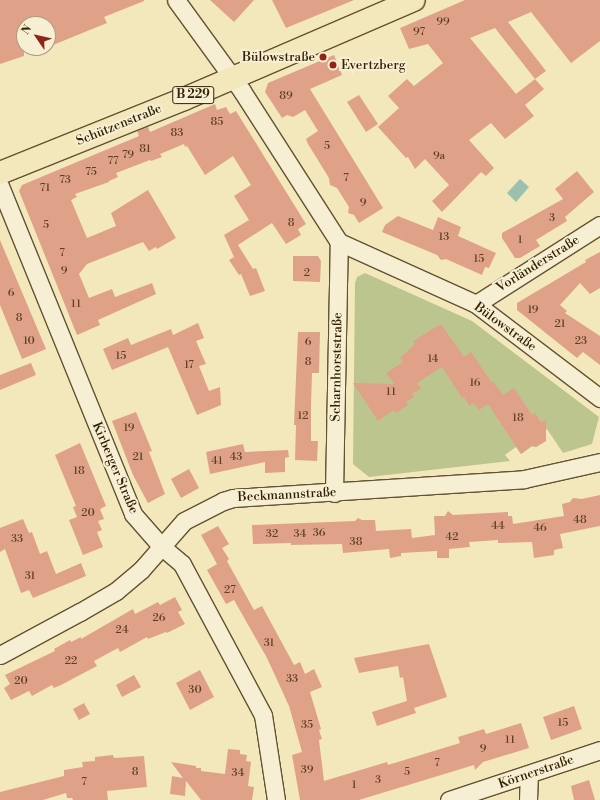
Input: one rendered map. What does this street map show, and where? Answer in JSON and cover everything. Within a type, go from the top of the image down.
[{"type":"main road","name":"Schützenstraße","points":[[0,173],[184,99],[414,0]]},
{"type":"street","points":[[176,0],[233,78],[339,242]]},
{"type":"street","name":"Kirberger Straße","points":[[0,186],[133,514],[162,547],[182,564],[263,715],[276,800]]},
{"type":"street","name":"Vorländerstraße","points":[[476,304],[600,225]]},
{"type":"street","name":"Bülowstraße","points":[[339,242],[476,304],[600,398]]},
{"type":"street","name":"Scharnhorststraße","points":[[334,493],[339,242]]},
{"type":"street","name":"Beckmannstraße","points":[[0,655],[116,591],[141,570],[184,521],[223,501],[233,498],[334,493],[524,479],[600,462]]},
{"type":"street","name":"Körnerstraße","points":[[449,800],[530,775],[600,750]]},
{"type":"street","points":[[528,800],[530,775]]},
{"type":"green space","points":[[365,273],[472,321],[599,417],[592,444],[563,453],[547,429],[543,432],[546,441],[536,447],[532,446],[521,454],[516,447],[505,455],[510,461],[369,477],[353,464],[355,283],[357,277]]},
{"type":"shaded area","points":[[520,179],[529,187],[516,202],[507,193]]},
{"type":"building","points":[[0,0],[144,0],[104,17],[107,23],[56,44],[56,16],[16,16],[16,56],[24,56],[0,64]]},
{"type":"building","points":[[210,0],[254,0],[234,22]]},
{"type":"building","points":[[272,0],[354,0],[286,28]]},
{"type":"building","points":[[465,0],[600,0],[600,41],[571,63],[531,12],[508,22],[546,71],[535,79],[544,89],[525,105],[534,116],[505,139],[491,123],[469,140],[494,168],[486,176],[481,172],[442,212],[432,201],[449,185],[425,159],[415,169],[408,157],[406,158],[378,127],[399,108],[388,96],[407,79],[414,86],[443,63],[428,44],[409,49],[400,28]],"holes":[[[495,28],[535,79],[516,94],[470,38]]]},
{"type":"building","points":[[334,55],[342,75],[310,89],[383,208],[359,223],[354,215],[348,213],[349,207],[337,188],[330,185],[329,178],[308,144],[306,139],[318,131],[305,110],[293,117],[287,115],[282,118],[265,92],[268,83]]},
{"type":"building","points":[[359,95],[378,124],[366,132],[347,102]]},
{"type":"building","points":[[215,104],[217,110],[226,107],[230,114],[236,111],[306,224],[298,229],[301,235],[286,244],[272,223],[238,245],[253,269],[256,268],[265,291],[250,296],[241,274],[239,275],[229,260],[234,257],[224,235],[249,220],[234,196],[251,185],[233,156],[205,175],[187,146],[185,147],[184,144],[160,154],[162,157],[116,173],[118,177],[109,182],[75,194],[77,197],[71,200],[87,238],[116,226],[111,213],[148,190],[176,238],[157,249],[156,247],[149,251],[143,242],[87,264],[79,274],[89,298],[112,289],[115,297],[152,283],[156,294],[98,320],[100,325],[77,335],[19,191],[22,185],[139,136],[137,131],[148,127],[150,132]]},
{"type":"building","points":[[577,171],[594,192],[565,217],[567,221],[536,240],[540,246],[520,258],[515,258],[502,238],[502,233],[563,199],[555,189]]},
{"type":"building","points":[[398,216],[433,230],[438,217],[461,227],[458,236],[496,253],[489,268],[485,267],[482,275],[446,259],[441,260],[437,255],[382,232],[385,225]]},
{"type":"building","points":[[0,240],[46,349],[22,359],[0,305]]},
{"type":"building","points":[[600,252],[600,288],[590,294],[580,283],[560,305],[567,311],[565,313],[600,336],[600,365],[583,352],[577,358],[517,310],[517,303]]},
{"type":"building","points":[[293,256],[318,256],[321,261],[320,282],[293,281]]},
{"type":"building","points":[[198,323],[204,338],[196,341],[206,364],[199,366],[209,391],[220,387],[221,405],[197,415],[168,347],[112,370],[103,349],[128,338],[131,345],[171,329],[173,335]]},
{"type":"building","points":[[441,324],[464,357],[471,352],[492,383],[493,381],[503,395],[514,388],[532,415],[535,413],[541,422],[546,420],[546,441],[536,447],[532,446],[521,454],[488,404],[479,410],[474,403],[469,406],[464,397],[462,398],[442,367],[417,383],[421,389],[412,394],[414,397],[406,402],[408,405],[396,413],[394,410],[378,421],[353,383],[394,384],[386,373],[403,362],[400,358],[415,344],[413,341]]},
{"type":"building","points":[[298,332],[320,332],[319,373],[312,373],[311,406],[311,441],[318,441],[317,461],[295,460],[296,425],[294,425]]},
{"type":"building","points":[[31,363],[36,375],[0,390],[0,375]]},
{"type":"building","points":[[136,412],[152,451],[149,452],[165,494],[148,503],[133,475],[112,421]]},
{"type":"building","points":[[80,443],[106,506],[100,509],[104,519],[98,521],[102,530],[97,532],[103,547],[83,555],[69,520],[77,517],[73,507],[76,506],[55,455]]},
{"type":"building","points":[[243,444],[245,452],[288,450],[289,457],[285,458],[285,472],[265,473],[265,462],[210,474],[206,452]]},
{"type":"building","points":[[189,469],[199,488],[181,498],[171,479]]},
{"type":"building","points":[[600,495],[600,526],[560,534],[563,548],[554,550],[554,555],[534,558],[532,542],[498,543],[498,540],[469,542],[470,547],[449,549],[449,558],[437,558],[437,551],[401,553],[401,556],[390,558],[389,549],[343,553],[342,544],[253,544],[252,525],[355,521],[358,518],[362,520],[375,520],[376,531],[411,529],[412,538],[435,535],[434,516],[445,516],[448,511],[453,515],[508,512],[508,516],[512,516],[513,524],[564,516],[562,504],[570,502],[573,498],[582,499]]},
{"type":"building","points":[[23,519],[29,533],[32,532],[40,554],[47,551],[56,574],[81,563],[86,576],[33,598],[29,590],[21,593],[5,549],[0,552],[0,528]]},
{"type":"building","points":[[218,526],[229,544],[222,548],[229,559],[227,561],[254,610],[262,606],[294,665],[300,662],[305,674],[314,669],[322,687],[310,692],[321,729],[319,730],[322,739],[319,740],[324,781],[387,762],[388,765],[460,743],[458,737],[484,729],[486,734],[521,723],[529,748],[483,762],[475,770],[474,765],[359,800],[300,800],[292,755],[302,752],[289,706],[267,658],[234,600],[226,604],[207,570],[217,564],[201,535]]},
{"type":"building","points":[[175,597],[182,610],[178,612],[185,624],[167,633],[166,632],[148,639],[147,637],[120,652],[118,648],[94,661],[97,666],[61,685],[54,688],[52,685],[32,696],[29,691],[11,700],[4,688],[10,684],[5,675],[55,651],[54,649],[70,640],[71,642],[81,637],[81,639],[133,609],[135,614],[158,602],[160,605]]},
{"type":"building","points":[[429,644],[447,697],[414,708],[416,713],[377,726],[372,712],[407,701],[403,677],[400,678],[398,666],[359,673],[354,658]]},
{"type":"building","points":[[200,670],[214,697],[190,710],[176,683]]},
{"type":"building","points":[[134,675],[141,687],[122,697],[116,685]]},
{"type":"building","points":[[84,703],[90,714],[79,720],[73,709]]},
{"type":"building","points":[[574,706],[582,729],[551,740],[543,717]]},
{"type":"building","points":[[228,749],[240,750],[240,754],[247,755],[246,761],[251,762],[248,786],[254,787],[252,800],[201,800],[186,781],[185,796],[170,794],[172,776],[183,778],[171,762],[196,766],[196,768],[201,768],[201,771],[225,774]]},
{"type":"building","points":[[113,755],[114,758],[144,756],[147,787],[107,791],[108,800],[73,800],[72,798],[67,798],[66,793],[43,800],[0,800],[0,792],[64,776],[64,770],[83,767],[82,762],[95,761],[95,757]]},
{"type":"building","points":[[589,780],[595,800],[574,800],[571,786]]},
{"type":"place","name":"Bülowstraße","points":[[323,57]]},
{"type":"place","name":"Evertzberg","points":[[333,65]]}]
